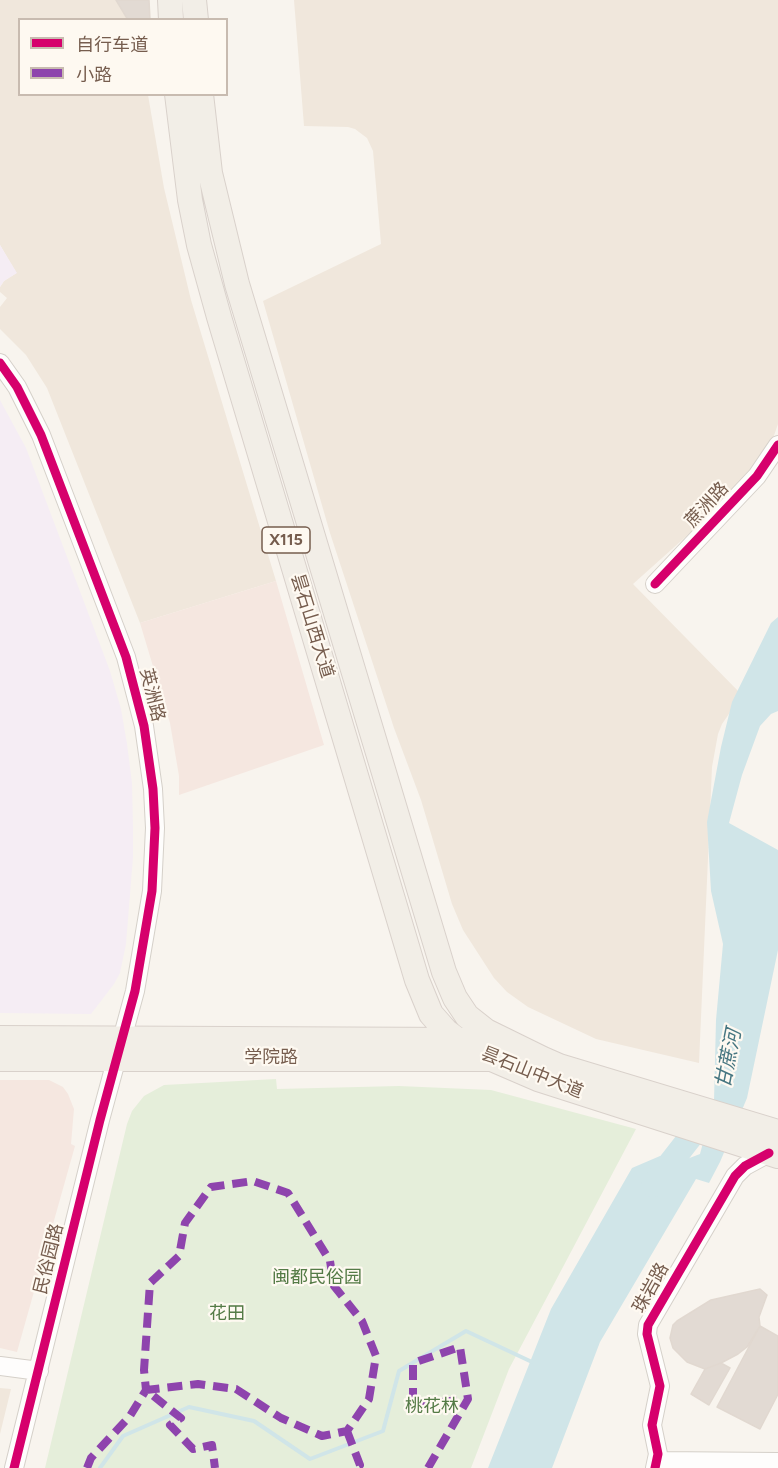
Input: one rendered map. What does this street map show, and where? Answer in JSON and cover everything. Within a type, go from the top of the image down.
[{"type":"main road","points":[[170,0],[171,18]]},
{"type":"main road","points":[[194,0],[196,18]]},
{"type":"main road","name":"昙石山西大道","points":[[177,96],[187,183],[206,271],[417,981]]},
{"type":"main road","name":"昙石山西大道","points":[[201,96],[210,173],[237,284],[444,972]]},
{"type":"main road","name":"昙石山中大道","points":[[444,972],[455,998],[467,1016],[486,1031],[497,1049],[538,1079],[682,1114]]},
{"type":"main road","name":"昙石山中大道","points":[[417,981],[431,1014],[446,1030],[458,1040],[497,1049]]},
{"type":"main road","points":[[0,1038],[120,1048],[458,1040]]},
{"type":"main road","name":"学院路","points":[[0,1059],[120,1048],[497,1049],[543,1059]]},
{"type":"main road","name":"昙石山中大道","points":[[543,1059],[682,1114]]},
{"type":"main road","name":"X115","points":[[682,1114],[769,1144]]},
{"type":"street","name":"英洲路","points":[[0,363],[17,387],[41,435],[121,643],[144,726],[155,812],[154,876],[135,991],[120,1048]]},
{"type":"street","name":"蔗洲路","points":[[655,584],[757,476],[778,445]]},
{"type":"street","name":"民俗园路","points":[[14,1468],[120,1048]]},
{"type":"street","name":"珠岩路","points":[[656,1464],[657,1449],[652,1425],[660,1386],[647,1334],[648,1325],[735,1176],[769,1144]]},
{"type":"street","points":[[0,1366],[39,1371]]},
{"type":"street","points":[[656,1464],[778,1462]]},
{"type":"shaded area","points":[[0,0],[116,0],[127,18],[18,18],[18,96],[148,96],[164,188],[191,300],[276,581],[140,623],[47,388],[26,355],[0,329],[0,307],[7,298],[0,292],[0,287],[4,281],[16,273],[0,245]]},
{"type":"shaded area","points":[[294,0],[778,0],[778,424],[770,447],[729,498],[633,584],[742,695],[722,724],[712,767],[699,1063],[596,1039],[528,1007],[507,992],[494,978],[463,930],[452,904],[421,800],[394,728],[330,533],[263,301],[381,244],[373,151],[367,138],[348,127],[304,126]]},
{"type":"shaded area","points":[[0,245],[17,273],[4,281],[0,287]]},
{"type":"shaded area","points":[[0,400],[26,448],[110,671],[121,709],[127,744],[132,783],[133,857],[126,944],[120,973],[91,1014],[0,1013]]},
{"type":"shaded area","points":[[276,581],[324,745],[179,795],[179,776],[170,723],[140,623]]},
{"type":"shaded area","points":[[0,1080],[49,1080],[63,1087],[74,1109],[71,1144],[75,1146],[17,1352],[0,1348]]},
{"type":"shaded area","points":[[0,1388],[11,1389],[0,1434]]},
{"type":"green space","name":"闽都民俗园","points":[[276,1079],[277,1089],[399,1086],[491,1090],[636,1129],[509,1369],[471,1468],[45,1468],[132,1111],[144,1096],[164,1085]]},
{"type":"water","points":[[778,617],[778,711],[771,714],[760,726],[742,775],[729,823],[778,850],[778,950],[747,1098],[709,1183],[696,1179],[600,1342],[552,1468],[488,1468],[551,1309],[632,1168],[660,1156],[679,1162],[700,1154],[714,1101],[716,1020],[723,944],[711,891],[707,822],[732,702],[771,623]]},
{"type":"building","points":[[116,0],[149,0],[150,18],[127,18]]},
{"type":"building","points":[[760,1289],[767,1295],[759,1317],[760,1326],[747,1347],[738,1354],[705,1369],[687,1362],[673,1348],[670,1338],[673,1325],[677,1321],[711,1300]]},
{"type":"building","points":[[760,1326],[778,1336],[778,1394],[760,1429],[717,1407]]},
{"type":"building","points":[[721,1363],[730,1368],[709,1405],[691,1394],[705,1369]]},
{"type":"waterway","name":"甘蔗河","points":[[653,1185],[707,1116]]},
{"type":"waterway","points":[[100,1468],[123,1436],[189,1407],[254,1421],[310,1459],[383,1431],[399,1371],[466,1331],[532,1362]]},
{"type":"marked path","points":[[87,1468],[91,1458],[130,1416],[146,1390],[144,1370],[150,1283],[179,1256],[185,1223],[211,1187],[253,1181],[288,1193],[330,1261],[334,1286],[362,1321],[376,1356],[369,1399],[347,1431],[322,1436],[281,1418],[236,1389],[198,1384],[146,1390],[181,1418],[170,1425],[193,1449],[212,1445],[215,1468]]},
{"type":"marked path","points":[[428,1468],[468,1399],[460,1347],[413,1363],[413,1405],[468,1399]]},
{"type":"marked path","points":[[347,1431],[360,1465],[355,1468]]},
{"type":"cycle path","points":[[0,363],[17,387],[41,435],[126,657],[144,726],[153,789],[155,828],[152,891],[135,991],[100,1120],[14,1468]]},
{"type":"cycle path","points":[[655,584],[757,476],[778,445]]},
{"type":"cycle path","points":[[655,1468],[658,1454],[652,1425],[660,1386],[647,1334],[648,1325],[735,1176],[745,1166],[769,1153]]},
{"type":"park label","name":"花田","points":[[227,1314]]},
{"type":"park label","name":"桃花林","points":[[432,1407]]}]
